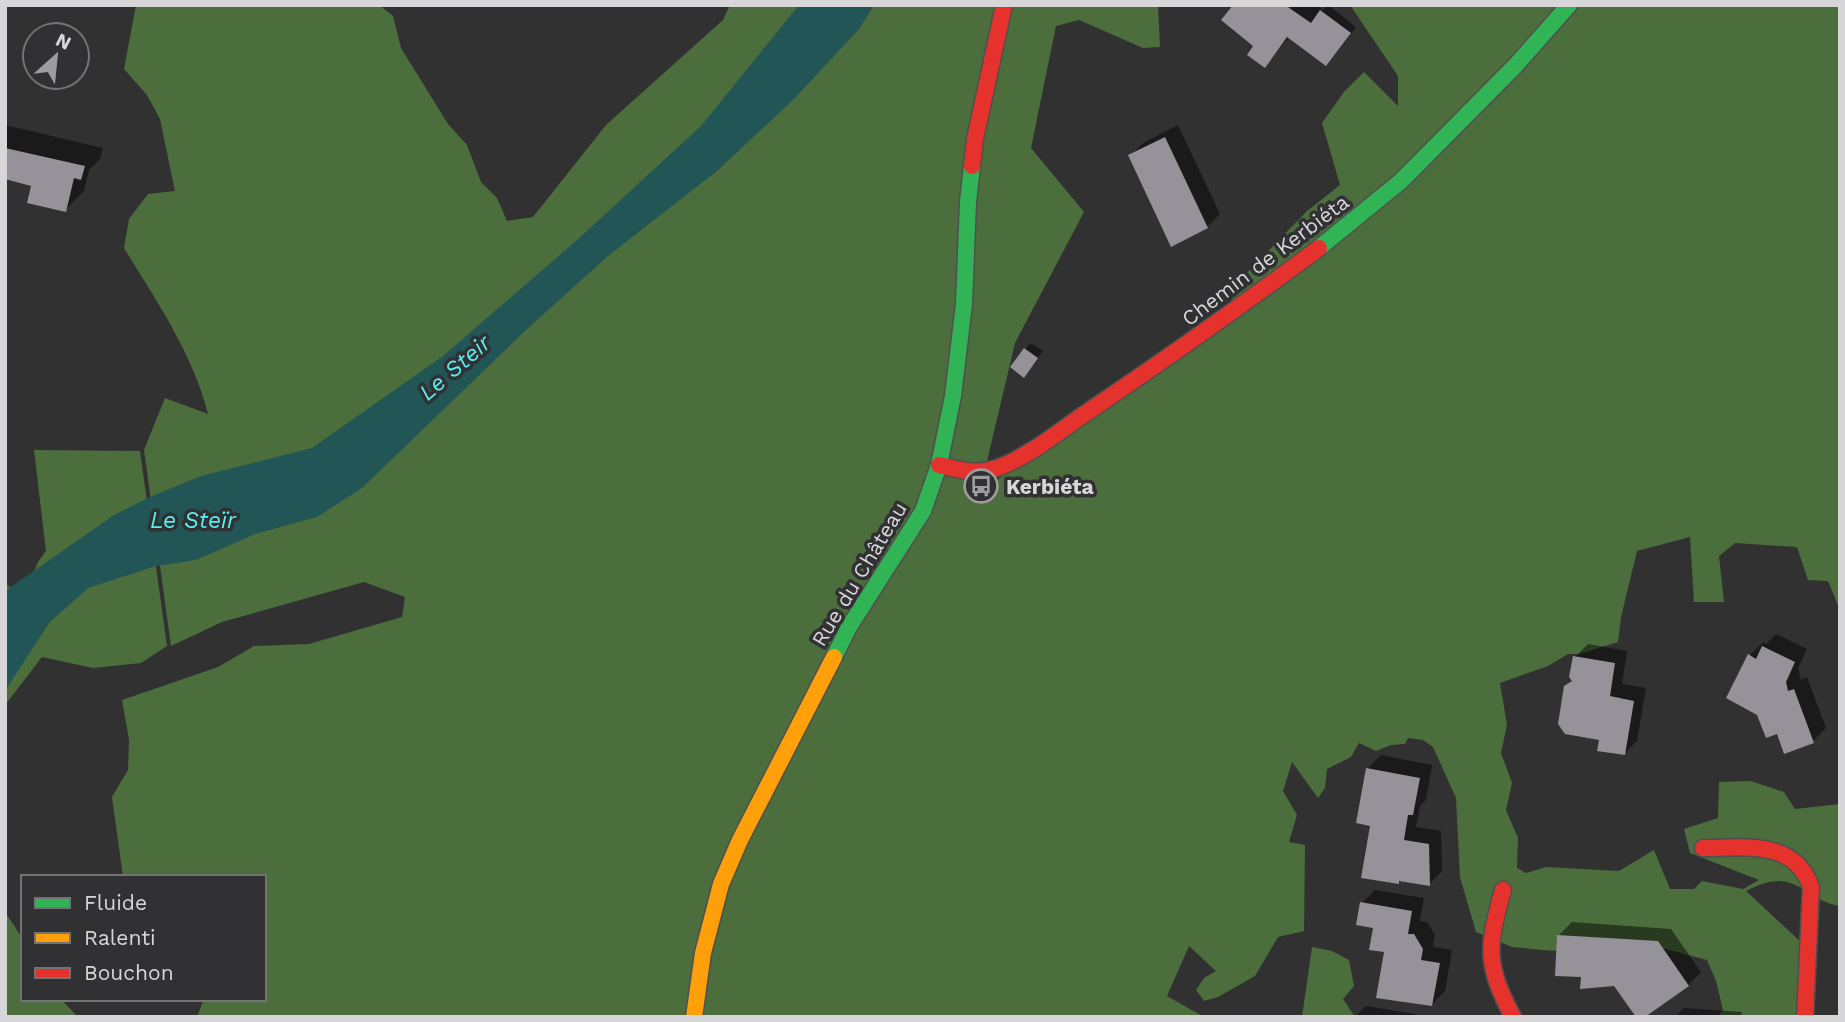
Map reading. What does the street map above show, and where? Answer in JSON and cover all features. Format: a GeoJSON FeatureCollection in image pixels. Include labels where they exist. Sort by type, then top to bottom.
{"type":"FeatureCollection","features":[{"type":"Feature","properties":{"kind":"street","name":"Rue du Château"},"geometry":{"type":"LineString","coordinates":[[694,1017],[703,953],[720,884],[849,628],[923,511],[939,465],[953,396],[962,317],[968,202],[975,139],[1004,5]]}},
{"type":"Feature","properties":{"kind":"street","name":"Chemin de Kerbiéta"},"geometry":{"type":"LineString","coordinates":[[939,465],[966,472],[998,468],[1029,451],[1205,332],[1319,248],[1401,181],[1515,66],[1569,5]]}},
{"type":"Feature","properties":{"kind":"street"},"geometry":{"type":"LineString","coordinates":[[1703,848],[1757,850],[1788,855],[1805,867],[1811,887],[1805,1017]]}},
{"type":"Feature","properties":{"kind":"street"},"geometry":{"type":"LineString","coordinates":[[1503,890],[1490,937],[1489,957],[1494,979],[1513,1017]]}},
{"type":"Feature","properties":{"kind":"green space"},"geometry":{"type":"Polygon","coordinates":[[[136,5],[379,5],[393,16],[401,48],[448,124],[467,145],[481,182],[497,198],[507,221],[533,217],[606,125],[723,20],[730,5],[1158,5],[1160,47],[1143,48],[1079,20],[1056,26],[1031,148],[1084,212],[1015,343],[979,495],[1001,477],[1213,335],[1245,275],[1307,211],[1340,185],[1322,123],[1344,92],[1364,72],[1398,106],[1398,76],[1350,5],[1840,5],[1840,610],[1828,581],[1808,580],[1797,547],[1735,543],[1719,556],[1724,602],[1694,602],[1690,537],[1637,551],[1621,617],[1618,642],[1579,654],[1568,654],[1548,666],[1500,683],[1507,725],[1501,753],[1512,783],[1506,810],[1518,838],[1517,868],[1526,873],[1546,867],[1619,871],[1654,850],[1670,889],[1694,889],[1702,881],[1743,889],[1759,880],[1690,853],[1684,829],[1718,818],[1719,782],[1751,781],[1784,792],[1795,809],[1840,804],[1840,906],[1815,897],[1788,882],[1763,884],[1746,891],[1804,945],[1804,1017],[1717,1017],[1723,1010],[1716,981],[1707,960],[1639,942],[1575,952],[1512,947],[1476,932],[1460,877],[1456,798],[1433,747],[1423,740],[1408,738],[1405,744],[1391,745],[1376,751],[1359,743],[1351,757],[1327,769],[1325,788],[1318,798],[1292,762],[1283,791],[1297,815],[1289,842],[1305,845],[1304,931],[1278,937],[1255,976],[1218,997],[1204,1001],[1196,990],[1204,978],[1216,971],[1189,946],[1167,996],[1204,1017],[197,1017],[203,1001],[266,1001],[266,875],[123,875],[112,797],[128,770],[129,740],[122,700],[218,667],[254,646],[309,644],[402,617],[405,597],[364,582],[222,622],[171,646],[144,450],[165,398],[208,414],[183,349],[124,248],[129,219],[148,194],[175,191],[160,119],[147,95],[124,69],[136,5]]]}},
{"type":"Feature","properties":{"kind":"green space"},"geometry":{"type":"Polygon","coordinates":[[[34,450],[140,451],[167,646],[141,663],[93,668],[42,657],[5,705],[5,582],[22,600],[38,562],[46,551],[34,450]]]}},
{"type":"Feature","properties":{"kind":"green space"},"geometry":{"type":"Polygon","coordinates":[[[5,912],[21,936],[21,1001],[63,1001],[78,1017],[5,1017],[5,912]]]}},
{"type":"Feature","properties":{"kind":"green space"},"geometry":{"type":"Polygon","coordinates":[[[1312,947],[1332,951],[1349,960],[1354,986],[1343,999],[1355,1017],[1302,1017],[1312,947]]]}},
{"type":"Feature","properties":{"kind":"water","name":"Le Steïr"},"geometry":{"type":"Polygon","coordinates":[[[799,5],[874,5],[860,28],[793,100],[717,171],[608,256],[526,330],[362,488],[317,517],[255,534],[196,560],[156,566],[88,588],[49,623],[5,691],[5,591],[114,515],[150,497],[201,476],[312,448],[443,356],[576,241],[701,126],[799,5]]]}},
{"type":"Feature","properties":{"kind":"building"},"geometry":{"type":"Polygon","coordinates":[[[1233,5],[1285,5],[1311,23],[1320,10],[1351,33],[1326,66],[1287,37],[1265,68],[1247,55],[1253,46],[1221,20],[1233,5]]]}},
{"type":"Feature","properties":{"kind":"building"},"geometry":{"type":"Polygon","coordinates":[[[1165,137],[1208,228],[1171,247],[1128,155],[1165,137]]]}},
{"type":"Feature","properties":{"kind":"building"},"geometry":{"type":"Polygon","coordinates":[[[5,148],[85,166],[81,180],[74,178],[66,212],[27,203],[31,186],[5,179],[5,148]]]}},
{"type":"Feature","properties":{"kind":"building"},"geometry":{"type":"Polygon","coordinates":[[[1024,348],[1038,358],[1024,378],[1010,367],[1024,348]]]}},
{"type":"Feature","properties":{"kind":"building"},"geometry":{"type":"Polygon","coordinates":[[[1762,646],[1795,662],[1786,682],[1788,691],[1794,689],[1814,743],[1784,754],[1777,734],[1766,738],[1757,715],[1726,698],[1748,654],[1756,659],[1762,646]]]}},
{"type":"Feature","properties":{"kind":"building"},"geometry":{"type":"Polygon","coordinates":[[[1573,656],[1615,663],[1610,696],[1634,701],[1625,755],[1597,751],[1599,740],[1565,734],[1558,724],[1564,686],[1572,681],[1569,677],[1573,656]]]}},
{"type":"Feature","properties":{"kind":"building"},"geometry":{"type":"Polygon","coordinates":[[[1366,768],[1420,778],[1413,815],[1408,815],[1404,840],[1429,844],[1430,886],[1361,878],[1370,826],[1356,823],[1366,768]]]}},
{"type":"Feature","properties":{"kind":"building"},"geometry":{"type":"Polygon","coordinates":[[[1360,902],[1412,911],[1408,934],[1414,934],[1423,949],[1421,960],[1440,963],[1432,1006],[1376,998],[1384,952],[1369,950],[1373,928],[1356,925],[1360,902]]]}},
{"type":"Feature","properties":{"kind":"building"},"geometry":{"type":"Polygon","coordinates":[[[1557,935],[1658,941],[1689,986],[1645,1017],[1636,1017],[1614,986],[1580,989],[1581,977],[1555,976],[1557,935]]]}},
{"type":"Feature","properties":{"kind":"traffic: fast"},"geometry":{"type":"LineString","coordinates":[[1319,248],[1401,181],[1515,66],[1569,5]]}},
{"type":"Feature","properties":{"kind":"traffic: fast"},"geometry":{"type":"LineString","coordinates":[[834,657],[849,627],[923,511],[939,465],[953,396],[964,304],[972,166]]}},
{"type":"Feature","properties":{"kind":"traffic: slow"},"geometry":{"type":"LineString","coordinates":[[694,1017],[703,953],[721,884],[740,840],[834,657]]}},
{"type":"Feature","properties":{"kind":"traffic: jam"},"geometry":{"type":"LineString","coordinates":[[972,166],[975,139],[1004,5]]}},
{"type":"Feature","properties":{"kind":"traffic: jam"},"geometry":{"type":"LineString","coordinates":[[939,465],[982,471],[997,468],[1021,457],[1178,350],[1319,248]]}},
{"type":"Feature","properties":{"kind":"traffic: jam"},"geometry":{"type":"LineString","coordinates":[[1703,848],[1766,849],[1793,861],[1803,872],[1811,887],[1805,1017]]}},
{"type":"Feature","properties":{"kind":"traffic: jam"},"geometry":{"type":"LineString","coordinates":[[1503,890],[1492,941],[1493,969],[1513,1017]]}},
{"type":"Feature","properties":{"kind":"place","name":"Kerbiéta"},"geometry":{"type":"Point","coordinates":[981,486]}},
{"type":"Feature","properties":{"kind":"water label","name":"Le Steir"},"geometry":{"type":"Point","coordinates":[455,368]}}]}
